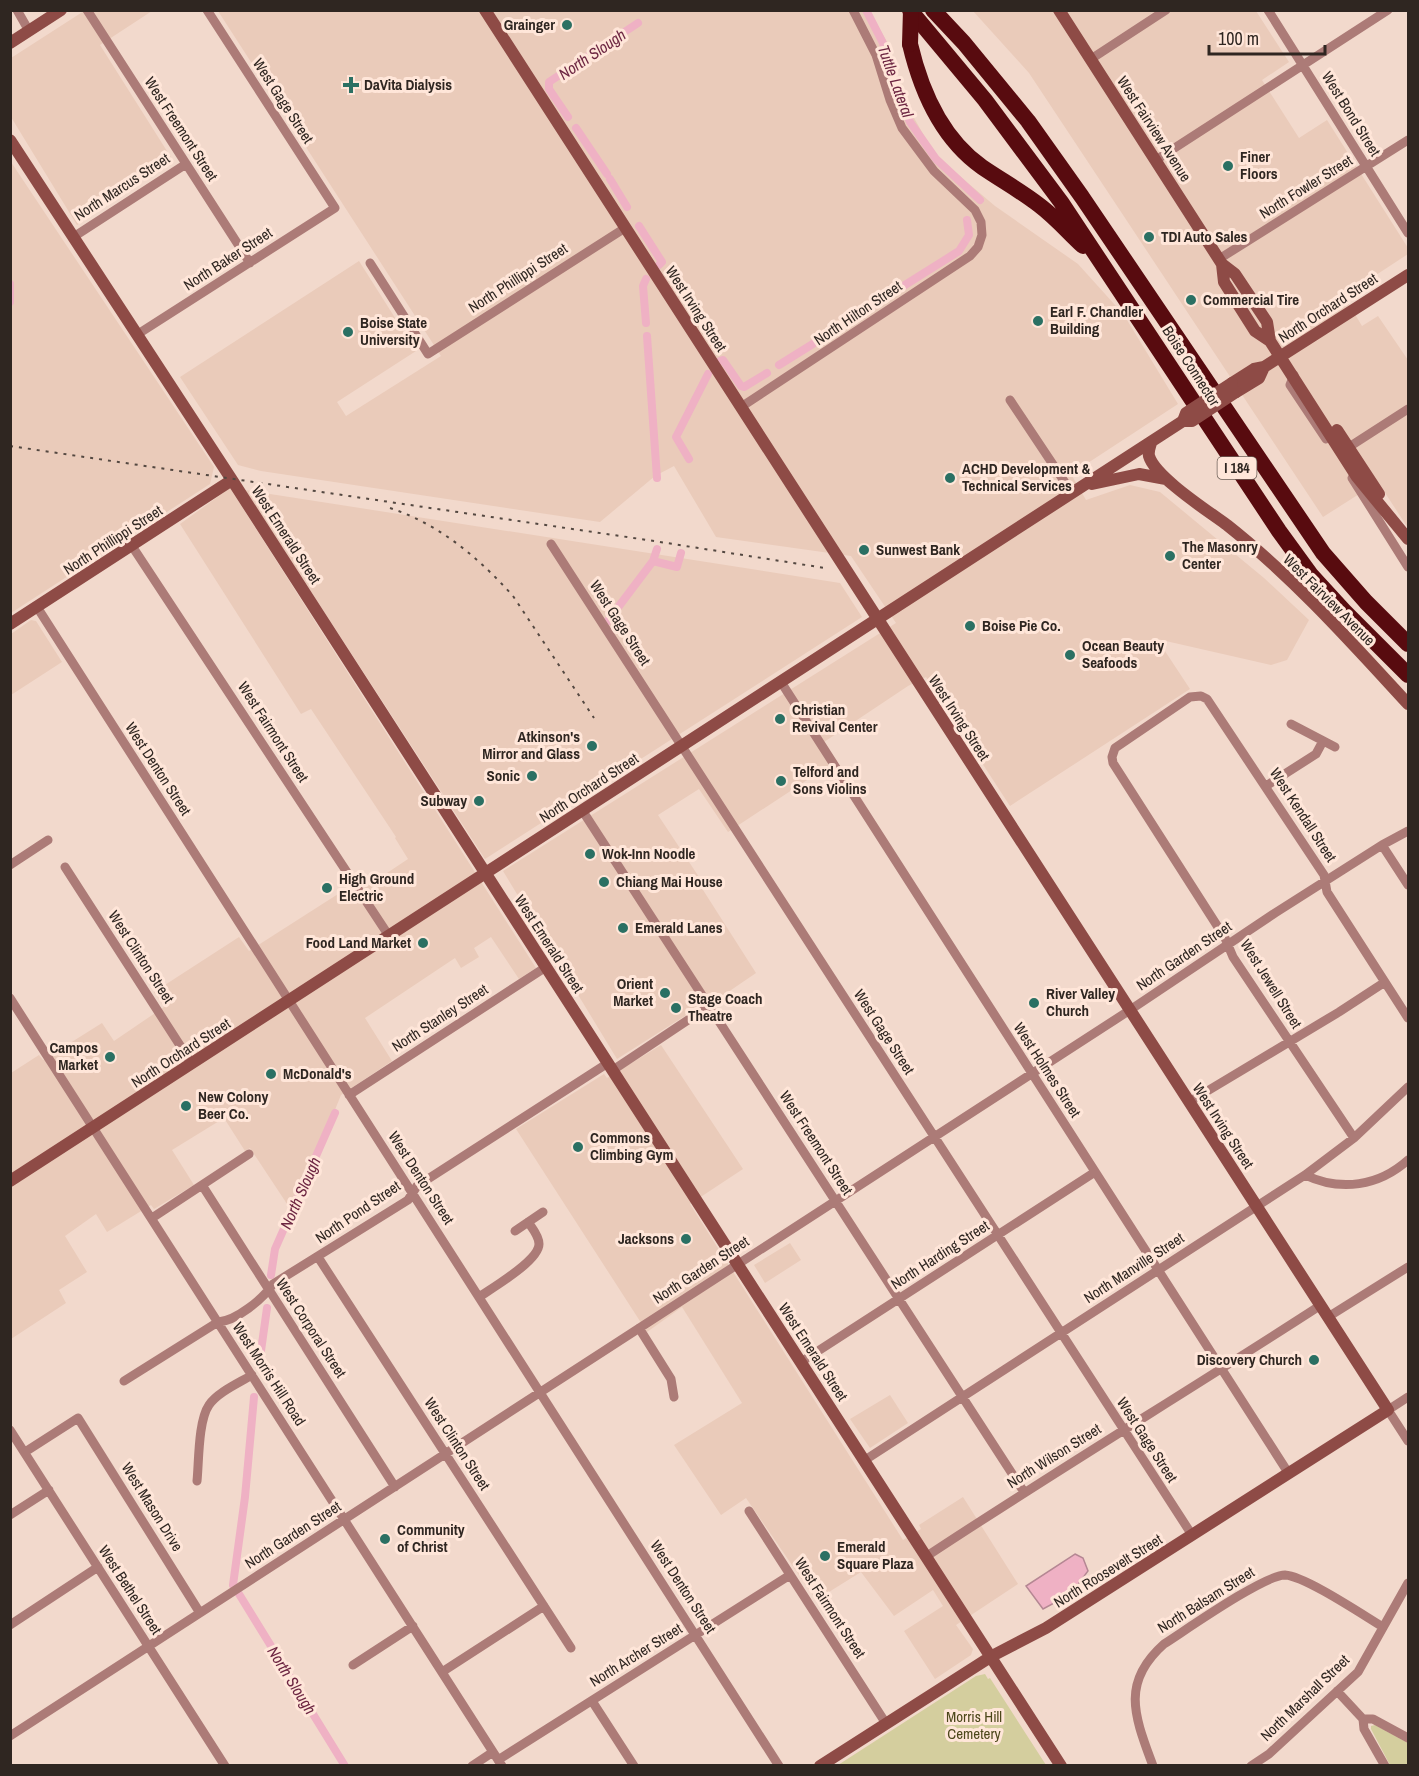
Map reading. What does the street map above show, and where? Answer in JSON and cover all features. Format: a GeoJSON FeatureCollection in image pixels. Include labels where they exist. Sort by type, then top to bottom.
{"type":"FeatureCollection","features":[{"type":"Feature","properties":{"kind":"highway"},"geometry":{"type":"LineString","coordinates":[[910,10],[910,44],[917,72],[937,118],[956,144],[980,166],[1040,206],[1104,266]]}},
{"type":"Feature","properties":{"kind":"highway","name":"Boise Connector"},"geometry":{"type":"LineString","coordinates":[[910,10],[985,100],[1061,202],[1286,540],[1317,582],[1408,675]]}},
{"type":"Feature","properties":{"kind":"highway","name":"Boise Connector"},"geometry":{"type":"LineString","coordinates":[[933,10],[964,43],[1028,121],[1323,553],[1375,612],[1408,644]]}},
{"type":"Feature","properties":{"kind":"highway"},"geometry":{"type":"LineString","coordinates":[[1375,612],[1408,638]]}},
{"type":"Feature","properties":{"kind":"highway"},"geometry":{"type":"LineString","coordinates":[[1388,655],[1408,682]]}},
{"type":"Feature","properties":{"kind":"street"},"geometry":{"type":"LineString","coordinates":[[17,10],[29,31]]}},
{"type":"Feature","properties":{"kind":"street"},"geometry":{"type":"LineString","coordinates":[[10,44],[61,10]]}},
{"type":"Feature","properties":{"kind":"street","name":"West Freemont Street"},"geometry":{"type":"LineString","coordinates":[[87,10],[250,263]]}},
{"type":"Feature","properties":{"kind":"street","name":"West Gage Street"},"geometry":{"type":"LineString","coordinates":[[207,10],[335,208]]}},
{"type":"Feature","properties":{"kind":"street","name":"West Irving Street"},"geometry":{"type":"LineString","coordinates":[[485,10],[1408,1441]]}},
{"type":"Feature","properties":{"kind":"street","name":"North Hilton Street"},"geometry":{"type":"LineString","coordinates":[[741,407],[970,256],[978,247],[982,235],[981,222],[975,210],[933,171],[902,128],[890,100],[876,55],[853,10]]}},
{"type":"Feature","properties":{"kind":"street","name":"West Fairview Avenue"},"geometry":{"type":"LineString","coordinates":[[1059,10],[1221,262],[1224,282],[1255,331],[1270,341],[1294,375],[1303,377],[1408,539]]}},
{"type":"Feature","properties":{"kind":"street"},"geometry":{"type":"LineString","coordinates":[[1090,59],[1166,10]]}},
{"type":"Feature","properties":{"kind":"street","name":"West Bond Street"},"geometry":{"type":"LineString","coordinates":[[1268,10],[1408,233]]}},
{"type":"Feature","properties":{"kind":"street"},"geometry":{"type":"LineString","coordinates":[[1156,160],[1388,10]]}},
{"type":"Feature","properties":{"kind":"street","name":"West Emerald Street"},"geometry":{"type":"LineString","coordinates":[[10,140],[75,236],[1061,1766]]}},
{"type":"Feature","properties":{"kind":"street","name":"North Fowler Street"},"geometry":{"type":"LineString","coordinates":[[1221,262],[1408,140]]}},
{"type":"Feature","properties":{"kind":"street","name":"North Marcus Street"},"geometry":{"type":"LineString","coordinates":[[75,236],[186,164]]}},
{"type":"Feature","properties":{"kind":"street","name":"North Baker Street"},"geometry":{"type":"LineString","coordinates":[[138,334],[335,208]]}},
{"type":"Feature","properties":{"kind":"street","name":"North Phillippi Street"},"geometry":{"type":"LineString","coordinates":[[370,263],[428,354],[625,228]]}},
{"type":"Feature","properties":{"kind":"street","name":"North Orchard Street"},"geometry":{"type":"LineString","coordinates":[[10,1181],[1151,443],[1182,422],[1186,413],[1234,387],[1254,369],[1264,367],[1408,275]]}},
{"type":"Feature","properties":{"kind":"street"},"geometry":{"type":"LineString","coordinates":[[1294,375],[1357,477],[1408,539]]}},
{"type":"Feature","properties":{"kind":"street","name":"West Fairview Avenue"},"geometry":{"type":"LineString","coordinates":[[1294,375],[1290,385],[1408,567]]}},
{"type":"Feature","properties":{"kind":"street"},"geometry":{"type":"LineString","coordinates":[[1010,400],[1078,490],[1139,474],[1167,480]]}},
{"type":"Feature","properties":{"kind":"street"},"geometry":{"type":"LineString","coordinates":[[1349,447],[1408,409]]}},
{"type":"Feature","properties":{"kind":"street"},"geometry":{"type":"LineString","coordinates":[[1151,443],[1150,459],[1167,480]]}},
{"type":"Feature","properties":{"kind":"street","name":"North Phillippi Street"},"geometry":{"type":"LineString","coordinates":[[10,624],[232,480]]}},
{"type":"Feature","properties":{"kind":"street","name":"West Fairview Avenue"},"geometry":{"type":"LineString","coordinates":[[1167,480],[1228,526],[1304,594],[1408,704]]}},
{"type":"Feature","properties":{"kind":"street","name":"West Gage Street"},"geometry":{"type":"LineString","coordinates":[[550,544],[1192,1535]]}},
{"type":"Feature","properties":{"kind":"street","name":"West Fairmont Street"},"geometry":{"type":"LineString","coordinates":[[132,546],[389,936]]}},
{"type":"Feature","properties":{"kind":"street","name":"West Denton Street"},"geometry":{"type":"LineString","coordinates":[[37,608],[779,1766]]}},
{"type":"Feature","properties":{"kind":"street","name":"West Holmes Street"},"geometry":{"type":"LineString","coordinates":[[781,682],[1289,1474]]}},
{"type":"Feature","properties":{"kind":"street","name":"West Jewell Street"},"geometry":{"type":"LineString","coordinates":[[1201,696],[1190,697],[1119,744],[1113,752],[1113,762],[1228,944],[1233,957],[1354,1138]]}},
{"type":"Feature","properties":{"kind":"street","name":"West Kendall Street"},"geometry":{"type":"LineString","coordinates":[[1201,696],[1212,706],[1324,875],[1327,892],[1408,1018]]}},
{"type":"Feature","properties":{"kind":"street"},"geometry":{"type":"LineString","coordinates":[[1291,724],[1335,747]]}},
{"type":"Feature","properties":{"kind":"street"},"geometry":{"type":"LineString","coordinates":[[1266,786],[1316,754],[1323,741]]}},
{"type":"Feature","properties":{"kind":"street","name":"West Freemont Street"},"geometry":{"type":"LineString","coordinates":[[582,810],[1024,1492]]}},
{"type":"Feature","properties":{"kind":"street","name":"North Garden Street"},"geometry":{"type":"LineString","coordinates":[[10,1736],[1130,1010],[1228,944],[1382,845],[1408,831]]}},
{"type":"Feature","properties":{"kind":"street"},"geometry":{"type":"LineString","coordinates":[[10,865],[48,840]]}},
{"type":"Feature","properties":{"kind":"street"},"geometry":{"type":"LineString","coordinates":[[1382,845],[1408,885]]}},
{"type":"Feature","properties":{"kind":"street","name":"West Clinton Street"},"geometry":{"type":"LineString","coordinates":[[65,867],[192,1064]]}},
{"type":"Feature","properties":{"kind":"street","name":"North Stanley Street"},"geometry":{"type":"LineString","coordinates":[[349,1095],[546,967]]}},
{"type":"Feature","properties":{"kind":"street"},"geometry":{"type":"LineString","coordinates":[[1189,1102],[1384,982]]}},
{"type":"Feature","properties":{"kind":"street","name":"West Morris Hill Road"},"geometry":{"type":"LineString","coordinates":[[10,998],[498,1759]]}},
{"type":"Feature","properties":{"kind":"street","name":"North Pond Street"},"geometry":{"type":"LineString","coordinates":[[124,1381],[218,1322],[226,1321],[264,1298],[273,1284],[408,1200],[417,1186],[709,1006]]}},
{"type":"Feature","properties":{"kind":"street","name":"North Manville Street"},"geometry":{"type":"LineString","coordinates":[[865,1460],[1305,1175],[1354,1138],[1408,1087]]}},
{"type":"Feature","properties":{"kind":"street"},"geometry":{"type":"LineString","coordinates":[[152,1218],[249,1154]]}},
{"type":"Feature","properties":{"kind":"street"},"geometry":{"type":"LineString","coordinates":[[1305,1175],[1317,1181],[1341,1185],[1359,1184],[1389,1175],[1408,1160]]}},
{"type":"Feature","properties":{"kind":"street","name":"North Harding Street"},"geometry":{"type":"LineString","coordinates":[[801,1362],[1095,1172]]}},
{"type":"Feature","properties":{"kind":"street","name":"West Corporal Street"},"geometry":{"type":"LineString","coordinates":[[202,1185],[395,1487]]}},
{"type":"Feature","properties":{"kind":"street"},"geometry":{"type":"LineString","coordinates":[[515,1231],[543,1212]]}},
{"type":"Feature","properties":{"kind":"street"},"geometry":{"type":"LineString","coordinates":[[479,1297],[513,1274],[537,1252],[539,1244],[528,1222]]}},
{"type":"Feature","properties":{"kind":"street","name":"West Clinton Street"},"geometry":{"type":"LineString","coordinates":[[318,1257],[571,1648]]}},
{"type":"Feature","properties":{"kind":"street"},"geometry":{"type":"LineString","coordinates":[[1328,1317],[1408,1267]]}},
{"type":"Feature","properties":{"kind":"street","name":"North Wilson Street"},"geometry":{"type":"LineString","coordinates":[[927,1556],[1024,1492],[1321,1305]]}},
{"type":"Feature","properties":{"kind":"street"},"geometry":{"type":"LineString","coordinates":[[639,1328],[671,1379],[674,1397]]}},
{"type":"Feature","properties":{"kind":"street"},"geometry":{"type":"LineString","coordinates":[[197,1481],[203,1422],[208,1406],[252,1375]]}},
{"type":"Feature","properties":{"kind":"street","name":"North Roosevelt Street"},"geometry":{"type":"LineString","coordinates":[[820,1766],[885,1722],[992,1656],[1046,1628],[1408,1397]]}},
{"type":"Feature","properties":{"kind":"street","name":"West Mason Drive"},"geometry":{"type":"LineString","coordinates":[[24,1452],[78,1418],[200,1613]]}},
{"type":"Feature","properties":{"kind":"street","name":"West Bethel Street"},"geometry":{"type":"LineString","coordinates":[[10,1430],[225,1766]]}},
{"type":"Feature","properties":{"kind":"street"},"geometry":{"type":"LineString","coordinates":[[10,1515],[49,1490]]}},
{"type":"Feature","properties":{"kind":"street","name":"West Fairmont Street"},"geometry":{"type":"LineString","coordinates":[[749,1511],[885,1722]]}},
{"type":"Feature","properties":{"kind":"street"},"geometry":{"type":"LineString","coordinates":[[10,1624],[99,1567]]}},
{"type":"Feature","properties":{"kind":"street","name":"North Archer Street"},"geometry":{"type":"LineString","coordinates":[[472,1766],[498,1759],[790,1575]]}},
{"type":"Feature","properties":{"kind":"street","name":"North Balsam Street"},"geometry":{"type":"LineString","coordinates":[[1153,1766],[1139,1729],[1135,1703],[1134,1691],[1142,1669],[1151,1655],[1164,1644],[1262,1582],[1284,1575],[1303,1580],[1383,1627]]}},
{"type":"Feature","properties":{"kind":"street","name":"North Marshall Street"},"geometry":{"type":"LineString","coordinates":[[1251,1766],[1269,1754],[1358,1672],[1408,1583]]}},
{"type":"Feature","properties":{"kind":"street"},"geometry":{"type":"LineString","coordinates":[[442,1672],[544,1606]]}},
{"type":"Feature","properties":{"kind":"street"},"geometry":{"type":"LineString","coordinates":[[353,1665],[413,1626]]}},
{"type":"Feature","properties":{"kind":"street"},"geometry":{"type":"LineString","coordinates":[[1337,1691],[1363,1719],[1364,1730],[1385,1766]]}},
{"type":"Feature","properties":{"kind":"street"},"geometry":{"type":"LineString","coordinates":[[592,1701],[634,1766]]}},
{"type":"Feature","properties":{"kind":"street"},"geometry":{"type":"LineString","coordinates":[[1363,1719],[1373,1719],[1408,1738]]}},
{"type":"Feature","properties":{"kind":"shaded area"},"geometry":{"type":"Polygon","coordinates":[[[84,11],[152,11],[100,45],[172,159],[77,225],[11,117],[11,58],[84,11]]]}},
{"type":"Feature","properties":{"kind":"shaded area"},"geometry":{"type":"Polygon","coordinates":[[[218,11],[869,11],[886,40],[900,93],[935,155],[995,206],[1078,264],[1124,315],[1178,404],[1071,474],[1086,500],[1130,485],[1160,492],[1264,578],[1309,620],[1287,660],[1271,665],[1157,639],[1190,689],[1010,806],[926,677],[908,686],[818,746],[830,765],[728,832],[699,789],[658,815],[699,877],[696,879],[756,973],[712,1003],[710,1000],[617,1059],[503,871],[896,623],[851,556],[716,537],[674,466],[655,476],[600,522],[261,471],[238,465],[180,377],[359,261],[416,351],[337,402],[346,416],[441,356],[218,11]]]}},
{"type":"Feature","properties":{"kind":"shaded area"},"geometry":{"type":"Polygon","coordinates":[[[973,11],[1256,11],[1289,62],[1262,80],[1299,138],[1327,120],[1408,248],[1408,254],[1344,296],[1362,326],[1378,316],[1408,360],[1408,528],[1378,482],[1323,517],[1029,73],[973,11]]]}},
{"type":"Feature","properties":{"kind":"shaded area"},"geometry":{"type":"Polygon","coordinates":[[[11,162],[214,467],[210,484],[11,613],[11,162]]]}},
{"type":"Feature","properties":{"kind":"shaded area"},"geometry":{"type":"Polygon","coordinates":[[[230,488],[536,968],[519,979],[491,937],[474,948],[479,957],[461,968],[455,958],[365,1018],[392,1061],[341,1095],[293,1213],[250,1148],[245,1151],[224,1118],[172,1150],[194,1185],[154,1209],[151,1205],[107,1232],[96,1214],[65,1236],[87,1272],[59,1290],[66,1303],[11,1339],[11,1073],[39,1055],[43,1060],[102,1023],[114,1041],[164,1007],[154,992],[239,937],[249,951],[349,887],[354,895],[408,859],[396,837],[311,709],[301,714],[180,524],[230,488]]]}},
{"type":"Feature","properties":{"kind":"shaded area"},"geometry":{"type":"Polygon","coordinates":[[[245,490],[840,583],[862,617],[485,859],[245,490]]]}},
{"type":"Feature","properties":{"kind":"shaded area"},"geometry":{"type":"Polygon","coordinates":[[[31,620],[36,621],[62,662],[11,695],[11,634],[31,620]]]}},
{"type":"Feature","properties":{"kind":"shaded area"},"geometry":{"type":"Polygon","coordinates":[[[661,1045],[743,1169],[690,1204],[903,1540],[921,1529],[919,1525],[963,1497],[1018,1584],[956,1625],[973,1649],[971,1655],[935,1679],[904,1631],[943,1606],[933,1590],[894,1616],[861,1572],[816,1600],[746,1498],[721,1515],[674,1445],[742,1403],[682,1307],[647,1332],[516,1129],[604,1074],[607,1078],[661,1045]]]}},
{"type":"Feature","properties":{"kind":"shaded area"},"geometry":{"type":"Polygon","coordinates":[[[790,1243],[801,1260],[765,1283],[754,1265],[790,1243]]]}},
{"type":"Feature","properties":{"kind":"shaded area"},"geometry":{"type":"Polygon","coordinates":[[[890,1395],[908,1423],[870,1448],[850,1419],[890,1395]]]}},
{"type":"Feature","properties":{"kind":"shaded area"},"geometry":{"type":"Polygon","coordinates":[[[1075,1554],[1083,1558],[1088,1571],[1071,1594],[1043,1609],[1026,1586],[1075,1554]]]}},
{"type":"Feature","properties":{"kind":"green space","name":"Morris Hill Cemetery"},"geometry":{"type":"Polygon","coordinates":[[[985,1674],[988,1679],[990,1678],[1046,1765],[838,1765],[976,1676],[985,1674]]]}},
{"type":"Feature","properties":{"kind":"green space"},"geometry":{"type":"Polygon","coordinates":[[[1375,1725],[1408,1743],[1408,1765],[1390,1765],[1371,1729],[1371,1726],[1375,1725]]]}},
{"type":"Feature","properties":{"kind":"waterway","name":"Tuttle Lateral"},"geometry":{"type":"LineString","coordinates":[[866,10],[883,43],[892,79],[910,122],[936,159],[980,200]]}},
{"type":"Feature","properties":{"kind":"waterway","name":"North Slough"},"geometry":{"type":"LineString","coordinates":[[568,117],[549,89],[549,82],[638,23]]}},
{"type":"Feature","properties":{"kind":"waterway","name":"North Slough"},"geometry":{"type":"LineString","coordinates":[[576,128],[607,174]]}},
{"type":"Feature","properties":{"kind":"waterway","name":"North Slough"},"geometry":{"type":"LineString","coordinates":[[610,179],[627,207]]}},
{"type":"Feature","properties":{"kind":"waterway","name":"Tuttle Lateral"},"geometry":{"type":"LineString","coordinates":[[862,312],[959,251],[969,235],[967,220]]}},
{"type":"Feature","properties":{"kind":"waterway","name":"North Slough"},"geometry":{"type":"LineString","coordinates":[[639,226],[662,262],[659,265]]}},
{"type":"Feature","properties":{"kind":"waterway","name":"North Slough"},"geometry":{"type":"LineString","coordinates":[[646,279],[643,286],[646,323]]}},
{"type":"Feature","properties":{"kind":"waterway"},"geometry":{"type":"LineString","coordinates":[[10,284],[10,302]]}},
{"type":"Feature","properties":{"kind":"waterway","name":"Tuttle Lateral"},"geometry":{"type":"LineString","coordinates":[[828,334],[832,331]]}},
{"type":"Feature","properties":{"kind":"waterway","name":"North Slough"},"geometry":{"type":"LineString","coordinates":[[647,336],[657,478]]}},
{"type":"Feature","properties":{"kind":"waterway","name":"Tuttle Lateral"},"geometry":{"type":"LineString","coordinates":[[779,365],[816,342]]}},
{"type":"Feature","properties":{"kind":"waterway","name":"Tuttle Lateral"},"geometry":{"type":"LineString","coordinates":[[720,361],[723,360],[744,387],[767,373]]}},
{"type":"Feature","properties":{"kind":"waterway","name":"Tuttle Lateral"},"geometry":{"type":"LineString","coordinates":[[689,459],[676,437],[708,374]]}},
{"type":"Feature","properties":{"kind":"waterway","name":"North Slough"},"geometry":{"type":"LineString","coordinates":[[607,622],[653,561],[657,549]]}},
{"type":"Feature","properties":{"kind":"waterway","name":"Tuttle Lateral"},"geometry":{"type":"LineString","coordinates":[[653,561],[677,567],[681,553]]}},
{"type":"Feature","properties":{"kind":"waterway","name":"North Slough"},"geometry":{"type":"LineString","coordinates":[[271,1275],[275,1249],[335,1113]]}},
{"type":"Feature","properties":{"kind":"waterway","name":"North Slough"},"geometry":{"type":"LineString","coordinates":[[259,1365],[267,1308]]}},
{"type":"Feature","properties":{"kind":"waterway","name":"North Slough"},"geometry":{"type":"LineString","coordinates":[[233,1585],[245,1497],[254,1397]]}},
{"type":"Feature","properties":{"kind":"waterway","name":"North Slough"},"geometry":{"type":"LineString","coordinates":[[239,1594],[345,1766]]}},
{"type":"Feature","properties":{"kind":"railway"},"geometry":{"type":"LineString","coordinates":[[10,446],[825,568]]}},
{"type":"Feature","properties":{"kind":"railway"},"geometry":{"type":"LineString","coordinates":[[390,508],[425,523],[441,533],[472,556],[500,582],[513,596],[594,718]]}},
{"type":"Feature","properties":{"kind":"place","name":"Grainger"},"geometry":{"type":"Point","coordinates":[567,25]}},
{"type":"Feature","properties":{"kind":"place","name":"DaVita Dialysis"},"geometry":{"type":"Point","coordinates":[351,85]}},
{"type":"Feature","properties":{"kind":"place","name":"Finer Floors"},"geometry":{"type":"Point","coordinates":[1228,166]}},
{"type":"Feature","properties":{"kind":"place","name":"TDI Auto Sales"},"geometry":{"type":"Point","coordinates":[1149,237]}},
{"type":"Feature","properties":{"kind":"place","name":"Commercial Tire"},"geometry":{"type":"Point","coordinates":[1191,300]}},
{"type":"Feature","properties":{"kind":"place","name":"Earl F. Chandler Building"},"geometry":{"type":"Point","coordinates":[1038,321]}},
{"type":"Feature","properties":{"kind":"place","name":"Boise State University"},"geometry":{"type":"Point","coordinates":[348,332]}},
{"type":"Feature","properties":{"kind":"place","name":"ACHD Development & Technical Services"},"geometry":{"type":"Point","coordinates":[950,478]}},
{"type":"Feature","properties":{"kind":"place","name":"Sunwest Bank"},"geometry":{"type":"Point","coordinates":[864,550]}},
{"type":"Feature","properties":{"kind":"place","name":"The Masonry Center"},"geometry":{"type":"Point","coordinates":[1170,556]}},
{"type":"Feature","properties":{"kind":"place","name":"Boise Pie Co."},"geometry":{"type":"Point","coordinates":[970,626]}},
{"type":"Feature","properties":{"kind":"place","name":"Ocean Beauty Seafoods"},"geometry":{"type":"Point","coordinates":[1070,655]}},
{"type":"Feature","properties":{"kind":"place","name":"Christian Revival Center"},"geometry":{"type":"Point","coordinates":[780,719]}},
{"type":"Feature","properties":{"kind":"place","name":"Atkinson's Mirror and Glass"},"geometry":{"type":"Point","coordinates":[592,746]}},
{"type":"Feature","properties":{"kind":"place","name":"Sonic"},"geometry":{"type":"Point","coordinates":[532,776]}},
{"type":"Feature","properties":{"kind":"place","name":"Telford and Sons Violins"},"geometry":{"type":"Point","coordinates":[781,781]}},
{"type":"Feature","properties":{"kind":"place","name":"Subway"},"geometry":{"type":"Point","coordinates":[479,801]}},
{"type":"Feature","properties":{"kind":"place","name":"Wok-Inn Noodle"},"geometry":{"type":"Point","coordinates":[590,854]}},
{"type":"Feature","properties":{"kind":"place","name":"Chiang Mai House"},"geometry":{"type":"Point","coordinates":[604,882]}},
{"type":"Feature","properties":{"kind":"place","name":"High Ground Electric"},"geometry":{"type":"Point","coordinates":[327,888]}},
{"type":"Feature","properties":{"kind":"place","name":"Emerald Lanes"},"geometry":{"type":"Point","coordinates":[623,928]}},
{"type":"Feature","properties":{"kind":"place","name":"Food Land Market"},"geometry":{"type":"Point","coordinates":[423,943]}},
{"type":"Feature","properties":{"kind":"place","name":"Orient Market"},"geometry":{"type":"Point","coordinates":[665,993]}},
{"type":"Feature","properties":{"kind":"place","name":"River Valley Church"},"geometry":{"type":"Point","coordinates":[1034,1003]}},
{"type":"Feature","properties":{"kind":"place","name":"Stage Coach Theatre"},"geometry":{"type":"Point","coordinates":[676,1008]}},
{"type":"Feature","properties":{"kind":"place","name":"Campos Market"},"geometry":{"type":"Point","coordinates":[110,1057]}},
{"type":"Feature","properties":{"kind":"place","name":"McDonald's"},"geometry":{"type":"Point","coordinates":[271,1074]}},
{"type":"Feature","properties":{"kind":"place","name":"New Colony Beer Co."},"geometry":{"type":"Point","coordinates":[186,1106]}},
{"type":"Feature","properties":{"kind":"place","name":"Commons Climbing Gym"},"geometry":{"type":"Point","coordinates":[578,1147]}},
{"type":"Feature","properties":{"kind":"place","name":"Jacksons"},"geometry":{"type":"Point","coordinates":[686,1239]}},
{"type":"Feature","properties":{"kind":"place","name":"Discovery Church"},"geometry":{"type":"Point","coordinates":[1314,1360]}},
{"type":"Feature","properties":{"kind":"place","name":"Community of Christ"},"geometry":{"type":"Point","coordinates":[385,1539]}},
{"type":"Feature","properties":{"kind":"place","name":"Emerald Square Plaza"},"geometry":{"type":"Point","coordinates":[825,1556]}}]}
